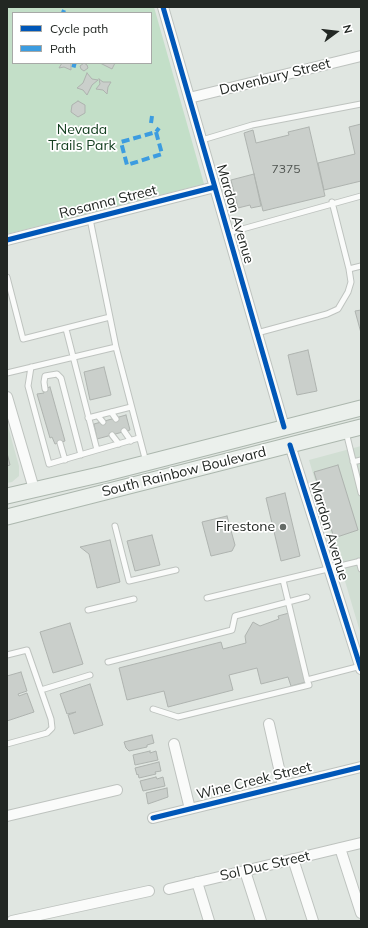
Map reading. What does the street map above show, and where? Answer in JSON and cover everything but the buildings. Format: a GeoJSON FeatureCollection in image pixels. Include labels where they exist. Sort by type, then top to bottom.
{"type":"FeatureCollection","features":[{"type":"Feature","properties":{"kind":"main road","name":"South Rainbow Boulevard"},"geometry":{"type":"LineString","coordinates":[[7,496],[104,474],[361,408]]}},
{"type":"Feature","properties":{"kind":"main road"},"geometry":{"type":"LineString","coordinates":[[290,445],[297,435],[302,432],[337,421],[361,408]]}},
{"type":"Feature","properties":{"kind":"main road"},"geometry":{"type":"LineString","coordinates":[[209,465],[245,447],[270,440],[284,427]]}},
{"type":"Feature","properties":{"kind":"main road","name":"South Rainbow Boulevard"},"geometry":{"type":"LineString","coordinates":[[7,517],[361,427]]}},
{"type":"Feature","properties":{"kind":"main road"},"geometry":{"type":"LineString","coordinates":[[57,505],[55,498],[58,494],[84,486],[104,474]]}},
{"type":"Feature","properties":{"kind":"main road"},"geometry":{"type":"LineString","coordinates":[[7,506],[26,501],[34,489]]}},
{"type":"Feature","properties":{"kind":"street","name":"Mardon Avenue"},"geometry":{"type":"LineString","coordinates":[[163,7],[284,427]]}},
{"type":"Feature","properties":{"kind":"street","name":"Davenbury Street"},"geometry":{"type":"LineString","coordinates":[[190,98],[361,56]]}},
{"type":"Feature","properties":{"kind":"street","name":"Rosanna Street"},"geometry":{"type":"LineString","coordinates":[[7,240],[215,187]]}},
{"type":"Feature","properties":{"kind":"street"},"geometry":{"type":"LineString","coordinates":[[7,397],[10,419],[34,489]]}},
{"type":"Feature","properties":{"kind":"street","name":"Mardon Avenue"},"geometry":{"type":"LineString","coordinates":[[290,445],[328,568],[361,667]]}},
{"type":"Feature","properties":{"kind":"street"},"geometry":{"type":"LineString","coordinates":[[269,724],[284,786]]}},
{"type":"Feature","properties":{"kind":"street"},"geometry":{"type":"LineString","coordinates":[[174,744],[190,809]]}},
{"type":"Feature","properties":{"kind":"street","name":"Wine Creek Street"},"geometry":{"type":"LineString","coordinates":[[153,818],[361,767]]}},
{"type":"Feature","properties":{"kind":"street"},"geometry":{"type":"LineString","coordinates":[[7,816],[117,790]]}},
{"type":"Feature","properties":{"kind":"street","name":"Sol Duc Street"},"geometry":{"type":"LineString","coordinates":[[169,889],[361,843]]}},
{"type":"Feature","properties":{"kind":"street"},"geometry":{"type":"LineString","coordinates":[[340,848],[361,913]]}},
{"type":"Feature","properties":{"kind":"street"},"geometry":{"type":"LineString","coordinates":[[293,859],[313,921]]}},
{"type":"Feature","properties":{"kind":"street"},"geometry":{"type":"LineString","coordinates":[[245,871],[261,921]]}},
{"type":"Feature","properties":{"kind":"street"},"geometry":{"type":"LineString","coordinates":[[197,882],[209,921]]}},
{"type":"Feature","properties":{"kind":"street"},"geometry":{"type":"LineString","coordinates":[[12,921],[149,891]]}},
{"type":"Feature","properties":{"kind":"lane"},"geometry":{"type":"LineString","coordinates":[[202,140],[252,124],[361,104]]}},
{"type":"Feature","properties":{"kind":"lane"},"geometry":{"type":"LineString","coordinates":[[228,233],[332,202],[361,196]]}},
{"type":"Feature","properties":{"kind":"lane"},"geometry":{"type":"LineString","coordinates":[[257,333],[327,314],[338,309],[348,292],[351,282],[349,269],[332,202]]}},
{"type":"Feature","properties":{"kind":"lane"},"geometry":{"type":"LineString","coordinates":[[90,219],[116,347],[146,462]]}},
{"type":"Feature","properties":{"kind":"lane"},"geometry":{"type":"LineString","coordinates":[[349,269],[361,266]]}},
{"type":"Feature","properties":{"kind":"lane"},"geometry":{"type":"LineString","coordinates":[[7,277],[23,339],[110,317]]}},
{"type":"Feature","properties":{"kind":"lane"},"geometry":{"type":"LineString","coordinates":[[66,329],[97,450]]}},
{"type":"Feature","properties":{"kind":"lane"},"geometry":{"type":"LineString","coordinates":[[7,373],[116,347]]}},
{"type":"Feature","properties":{"kind":"lane"},"geometry":{"type":"LineString","coordinates":[[31,367],[28,386],[49,464],[139,438]]}},
{"type":"Feature","properties":{"kind":"lane"},"geometry":{"type":"LineString","coordinates":[[45,388],[45,376],[57,374],[60,378],[81,455]]}},
{"type":"Feature","properties":{"kind":"lane"},"geometry":{"type":"LineString","coordinates":[[88,418],[131,407]]}},
{"type":"Feature","properties":{"kind":"lane"},"geometry":{"type":"LineString","coordinates":[[111,412],[116,419]]}},
{"type":"Feature","properties":{"kind":"lane"},"geometry":{"type":"LineString","coordinates":[[98,416],[103,422]]}},
{"type":"Feature","properties":{"kind":"lane"},"geometry":{"type":"LineString","coordinates":[[124,431],[131,441]]}},
{"type":"Feature","properties":{"kind":"lane"},"geometry":{"type":"LineString","coordinates":[[346,431],[361,493]]}},
{"type":"Feature","properties":{"kind":"lane"},"geometry":{"type":"LineString","coordinates":[[112,435],[119,444]]}},
{"type":"Feature","properties":{"kind":"lane"},"geometry":{"type":"LineString","coordinates":[[60,443],[65,460]]}},
{"type":"Feature","properties":{"kind":"lane"},"geometry":{"type":"LineString","coordinates":[[353,462],[361,460]]}},
{"type":"Feature","properties":{"kind":"lane"},"geometry":{"type":"LineString","coordinates":[[115,526],[129,581],[176,570]]}},
{"type":"Feature","properties":{"kind":"lane"},"geometry":{"type":"LineString","coordinates":[[207,598],[360,561],[361,569]]}},
{"type":"Feature","properties":{"kind":"lane"},"geometry":{"type":"LineString","coordinates":[[153,709],[178,717],[309,685],[283,580]]}},
{"type":"Feature","properties":{"kind":"lane"},"geometry":{"type":"LineString","coordinates":[[108,662],[232,630],[235,616],[307,597]]}},
{"type":"Feature","properties":{"kind":"lane"},"geometry":{"type":"LineString","coordinates":[[88,610],[134,598]]}},
{"type":"Feature","properties":{"kind":"lane"},"geometry":{"type":"LineString","coordinates":[[7,655],[27,650],[52,719],[52,728],[47,733],[7,744]]}},
{"type":"Feature","properties":{"kind":"lane"},"geometry":{"type":"LineString","coordinates":[[307,680],[361,667]]}},
{"type":"Feature","properties":{"kind":"lane"},"geometry":{"type":"LineString","coordinates":[[41,690],[90,675]]}},
{"type":"Feature","properties":{"kind":"shaded area"},"geometry":{"type":"Polygon","coordinates":[[[7,423],[19,466],[19,476],[12,482],[7,483],[7,423]]]}},
{"type":"Feature","properties":{"kind":"shaded area"},"geometry":{"type":"Polygon","coordinates":[[[361,446],[361,635],[309,460],[361,446]]]}},
{"type":"Feature","properties":{"kind":"green space","name":"Nevada Trails Park"},"geometry":{"type":"Polygon","coordinates":[[[7,7],[154,7],[204,184],[7,234],[7,7]]]}},
{"type":"Feature","properties":{"kind":"marked path"},"geometry":{"type":"LineString","coordinates":[[72,65],[76,66]]}},
{"type":"Feature","properties":{"kind":"marked path"},"geometry":{"type":"LineString","coordinates":[[151,123],[152,116]]}},
{"type":"Feature","properties":{"kind":"marked path"},"geometry":{"type":"LineString","coordinates":[[156,132],[162,154],[127,165],[121,142],[156,132],[159,128]]}},
{"type":"Feature","properties":{"kind":"cycle path"},"geometry":{"type":"LineString","coordinates":[[163,7],[284,427]]}},
{"type":"Feature","properties":{"kind":"cycle path"},"geometry":{"type":"LineString","coordinates":[[7,240],[215,187]]}},
{"type":"Feature","properties":{"kind":"cycle path"},"geometry":{"type":"LineString","coordinates":[[290,445],[361,669]]}},
{"type":"Feature","properties":{"kind":"cycle path"},"geometry":{"type":"LineString","coordinates":[[153,818],[361,767]]}},
{"type":"Feature","properties":{"kind":"place","name":"Firestone"},"geometry":{"type":"Point","coordinates":[283,527]}}]}
